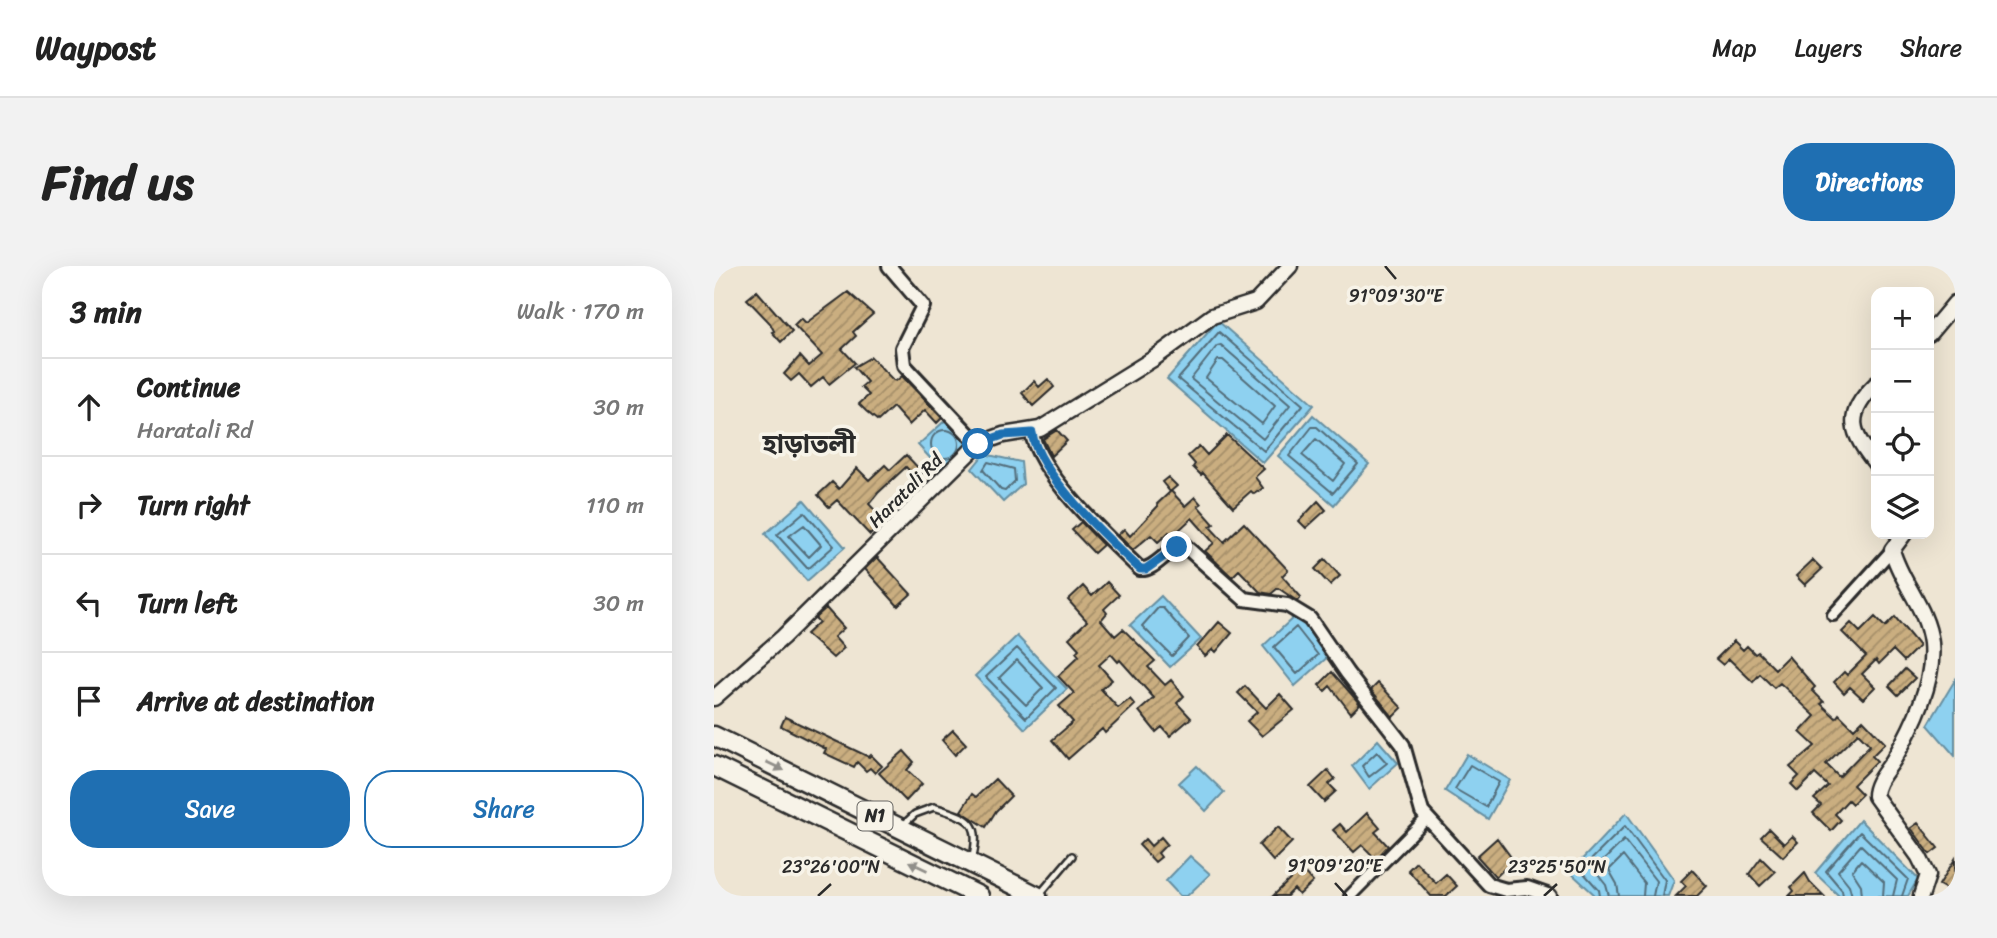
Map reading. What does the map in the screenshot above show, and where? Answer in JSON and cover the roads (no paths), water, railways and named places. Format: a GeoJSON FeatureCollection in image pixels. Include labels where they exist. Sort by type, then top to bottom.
{"type":"FeatureCollection","features":[{"type":"Feature","properties":{"kind":"highway","name":"N1"},"geometry":{"type":"LineString","coordinates":[[714,736],[1037,896]]}},
{"type":"Feature","properties":{"kind":"highway","name":"N1"},"geometry":{"type":"LineString","coordinates":[[714,766],[979,896]]}},
{"type":"Feature","properties":{"kind":"main road","name":"Haratali Rd"},"geometry":{"type":"LineString","coordinates":[[714,698],[783,637],[978,444],[1003,435],[1032,433],[1153,359],[1212,316],[1256,302],[1290,266]]}},
{"type":"Feature","properties":{"kind":"main road"},"geometry":{"type":"LineString","coordinates":[[1934,328],[1955,303]]}},
{"type":"Feature","properties":{"kind":"main road"},"geometry":{"type":"LineString","coordinates":[[1871,390],[1857,408],[1854,424],[1856,438],[1871,458]]}},
{"type":"Feature","properties":{"kind":"main road"},"geometry":{"type":"LineString","coordinates":[[1900,539],[1892,550],[1900,573],[1928,625],[1931,663],[1923,694],[1895,758],[1875,789],[1875,796],[1919,857],[1928,875],[1921,896]]}},
{"type":"Feature","properties":{"kind":"street"},"geometry":{"type":"LineString","coordinates":[[889,266],[923,306],[902,348],[904,365],[978,444]]}},
{"type":"Feature","properties":{"kind":"street"},"geometry":{"type":"LineString","coordinates":[[1032,433],[1040,459],[1110,540],[1140,569],[1146,569],[1177,547],[1185,546],[1244,599],[1287,605],[1310,619],[1403,746],[1419,806],[1427,818],[1489,885],[1506,890],[1527,888],[1550,896]]}},
{"type":"Feature","properties":{"kind":"street"},"geometry":{"type":"LineString","coordinates":[[1832,615],[1892,550]]}},
{"type":"Feature","properties":{"kind":"street"},"geometry":{"type":"LineString","coordinates":[[1350,896],[1427,818]]}},
{"type":"Feature","properties":{"kind":"lane"},"geometry":{"type":"LineString","coordinates":[[900,828],[915,814],[934,807],[961,816],[975,828],[978,837],[971,864]]}},
{"type":"Feature","properties":{"kind":"lane"},"geometry":{"type":"LineString","coordinates":[[1037,896],[1072,856]]}},
{"type":"Feature","properties":{"kind":"water"},"geometry":{"type":"Polygon","coordinates":[[[1218,321],[1314,405],[1263,463],[1167,379],[1218,321]]]}},
{"type":"Feature","properties":{"kind":"water"},"geometry":{"type":"Polygon","coordinates":[[[1313,415],[1369,464],[1334,505],[1278,456],[1313,415]]]}},
{"type":"Feature","properties":{"kind":"water"},"geometry":{"type":"Polygon","coordinates":[[[949,417],[973,444],[942,471],[918,445],[949,417]]]}},
{"type":"Feature","properties":{"kind":"water"},"geometry":{"type":"Polygon","coordinates":[[[984,454],[1021,462],[1023,484],[1003,502],[972,469],[984,454]]]}},
{"type":"Feature","properties":{"kind":"water"},"geometry":{"type":"Polygon","coordinates":[[[804,500],[845,547],[807,581],[765,534],[804,500]]]}},
{"type":"Feature","properties":{"kind":"water"},"geometry":{"type":"Polygon","coordinates":[[[1161,596],[1201,639],[1170,667],[1130,625],[1161,596]]]}},
{"type":"Feature","properties":{"kind":"water"},"geometry":{"type":"Polygon","coordinates":[[[1296,615],[1329,656],[1295,686],[1263,646],[1296,615]]]}},
{"type":"Feature","properties":{"kind":"water"},"geometry":{"type":"Polygon","coordinates":[[[1017,636],[1067,689],[1025,729],[975,676],[1017,636]]]}},
{"type":"Feature","properties":{"kind":"water"},"geometry":{"type":"Polygon","coordinates":[[[1955,680],[1955,756],[1928,725],[1955,680]]]}},
{"type":"Feature","properties":{"kind":"water"},"geometry":{"type":"Polygon","coordinates":[[[1378,740],[1398,763],[1369,789],[1352,766],[1378,740]]]}},
{"type":"Feature","properties":{"kind":"water"},"geometry":{"type":"Polygon","coordinates":[[[1467,754],[1510,780],[1488,819],[1445,791],[1467,754]]]}},
{"type":"Feature","properties":{"kind":"water"},"geometry":{"type":"Polygon","coordinates":[[[1197,766],[1224,792],[1206,811],[1179,783],[1197,766]]]}},
{"type":"Feature","properties":{"kind":"water"},"geometry":{"type":"Polygon","coordinates":[[[1626,813],[1674,880],[1668,896],[1596,896],[1570,872],[1626,813]]]}},
{"type":"Feature","properties":{"kind":"water"},"geometry":{"type":"Polygon","coordinates":[[[1860,820],[1918,879],[1908,896],[1839,896],[1815,873],[1860,820]]]}},
{"type":"Feature","properties":{"kind":"water"},"geometry":{"type":"Polygon","coordinates":[[[1190,856],[1210,874],[1187,896],[1180,896],[1166,881],[1190,856]]]}},
{"type":"Feature","properties":{"kind":"district","name":"হাড়াতলী"},"geometry":{"type":"Point","coordinates":[809,444]}}]}
